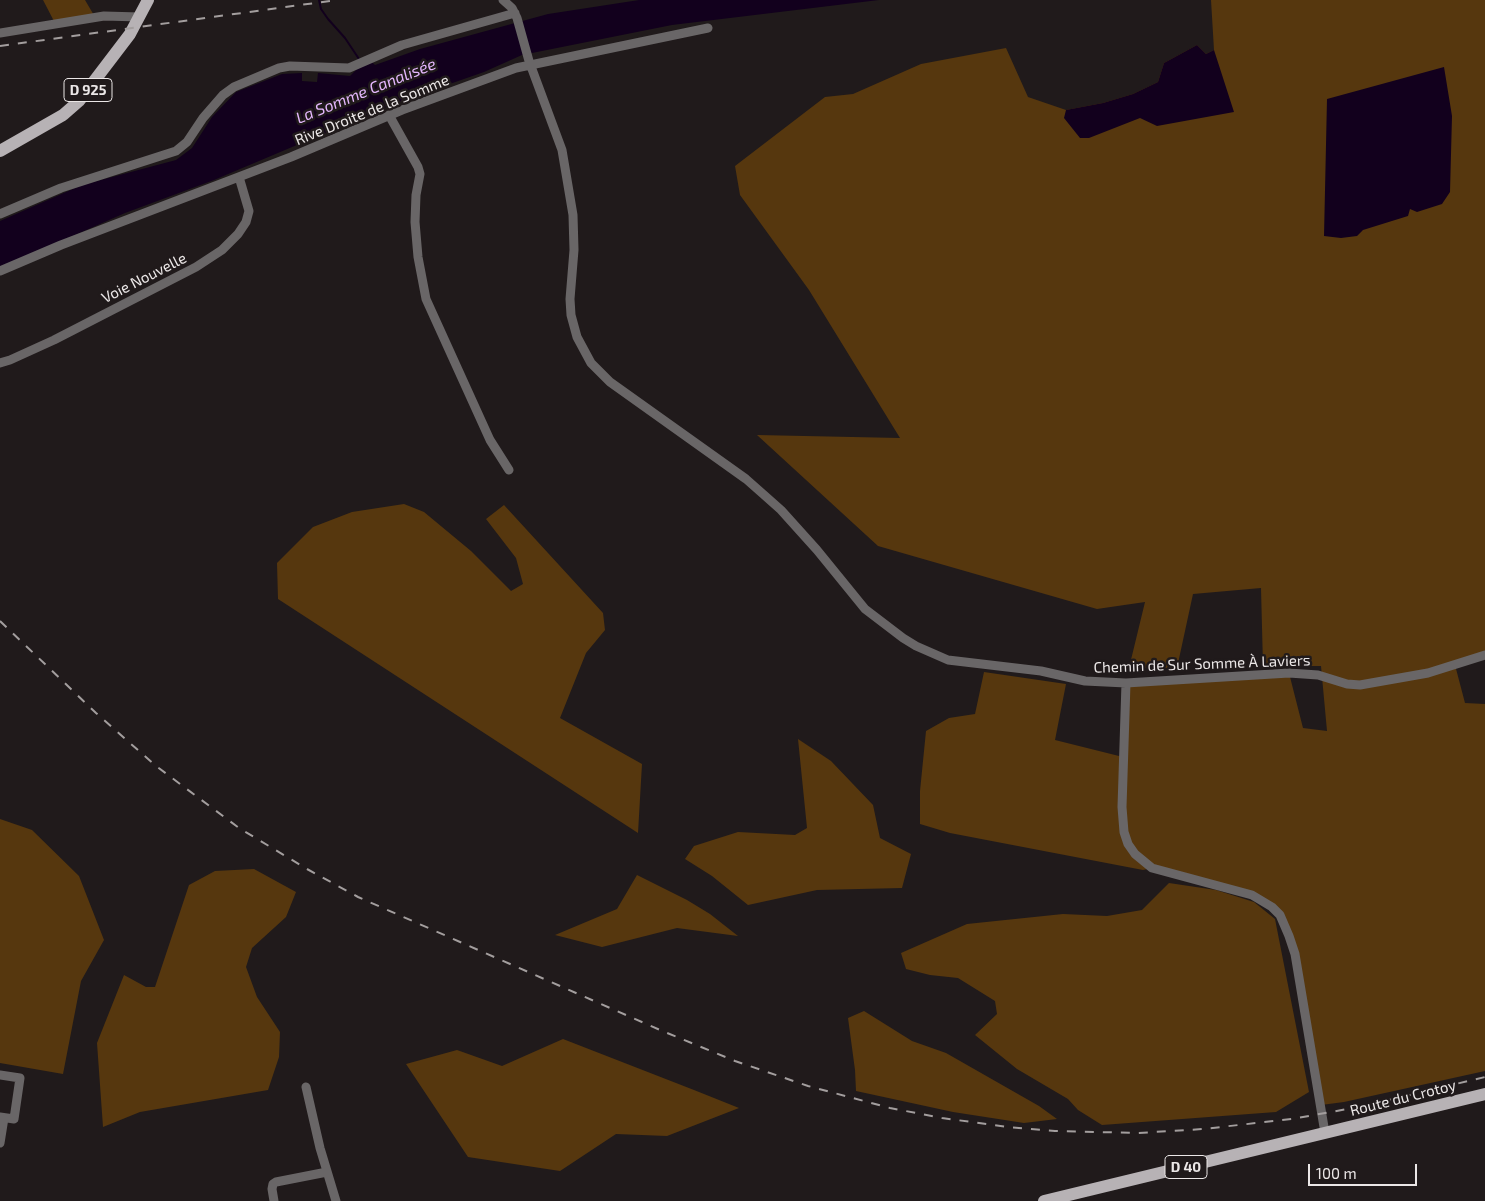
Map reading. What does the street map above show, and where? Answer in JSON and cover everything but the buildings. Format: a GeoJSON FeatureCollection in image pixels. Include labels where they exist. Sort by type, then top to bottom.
{"type":"FeatureCollection","features":[{"type":"Feature","properties":{"kind":"main road","name":"D 925"},"geometry":{"type":"LineString","coordinates":[[0,151],[58,118],[73,107],[116,53],[140,17],[148,0]]}},
{"type":"Feature","properties":{"kind":"main road","name":"Route du Crotoy"},"geometry":{"type":"LineString","coordinates":[[1326,1133],[1485,1094]]}},
{"type":"Feature","properties":{"kind":"main road","name":"D 40"},"geometry":{"type":"LineString","coordinates":[[1044,1201],[1326,1133]]}},
{"type":"Feature","properties":{"kind":"street"},"geometry":{"type":"LineString","coordinates":[[0,214],[61,188],[176,151],[187,142],[216,101],[234,87],[279,68],[290,66],[348,68],[402,45],[516,15],[503,0]]}},
{"type":"Feature","properties":{"kind":"street","name":"Chemin de Sur Somme À Laviers"},"geometry":{"type":"LineString","coordinates":[[516,15],[529,62],[558,136],[573,216],[574,250],[570,299],[572,320],[577,337],[591,364],[601,375],[746,479],[763,494],[807,538],[865,609],[890,629],[916,646],[948,660],[1041,671],[1085,681],[1126,683],[1289,673],[1318,675],[1347,684],[1360,685],[1428,673],[1485,655]]}},
{"type":"Feature","properties":{"kind":"street"},"geometry":{"type":"LineString","coordinates":[[0,33],[104,16],[140,17]]}},
{"type":"Feature","properties":{"kind":"street","name":"Rive Droite de la Somme"},"geometry":{"type":"LineString","coordinates":[[0,271],[60,245],[291,157],[389,115],[529,62],[708,28]]}},
{"type":"Feature","properties":{"kind":"street"},"geometry":{"type":"LineString","coordinates":[[389,115],[420,174],[416,195],[415,222],[418,257],[426,299],[490,440],[509,470]]}},
{"type":"Feature","properties":{"kind":"street","name":"Voie Nouvelle"},"geometry":{"type":"LineString","coordinates":[[0,363],[54,340],[196,267],[222,250],[238,234],[246,222],[249,211],[240,186],[239,177]]}},
{"type":"Feature","properties":{"kind":"street"},"geometry":{"type":"LineString","coordinates":[[1126,683],[1122,807],[1124,832],[1128,844],[1135,854],[1152,868],[1252,895],[1272,907],[1280,915],[1290,936],[1295,954],[1326,1133]]}},
{"type":"Feature","properties":{"kind":"street"},"geometry":{"type":"LineString","coordinates":[[0,1075],[20,1078],[14,1119],[2,1117],[0,1143]]}},
{"type":"Feature","properties":{"kind":"street"},"geometry":{"type":"LineString","coordinates":[[306,1087],[336,1201]]}},
{"type":"Feature","properties":{"kind":"street"},"geometry":{"type":"LineString","coordinates":[[274,1201],[272,1189],[273,1184],[276,1182],[327,1172]]}},
{"type":"Feature","properties":{"kind":"shaded area"},"geometry":{"type":"Polygon","coordinates":[[[43,0],[85,0],[95,17],[56,25],[43,0]]]}},
{"type":"Feature","properties":{"kind":"shaded area"},"geometry":{"type":"Polygon","coordinates":[[[1211,0],[1485,0],[1485,655],[1455,665],[1465,703],[1485,704],[1485,1071],[1344,1102],[1321,1105],[1298,969],[1280,915],[1252,895],[1152,868],[1143,870],[950,833],[920,824],[920,791],[926,731],[949,718],[975,714],[984,672],[1066,684],[1055,740],[1123,757],[1126,683],[1289,673],[1303,728],[1327,731],[1321,666],[1263,666],[1261,588],[1193,594],[1177,668],[1129,668],[1145,602],[1097,609],[878,546],[757,435],[900,438],[809,290],[740,195],[735,166],[825,97],[853,94],[921,64],[1006,48],[1028,97],[1066,110],[1103,103],[1133,94],[1158,82],[1164,63],[1197,45],[1206,54],[1214,50],[1211,0]]]}},
{"type":"Feature","properties":{"kind":"shaded area"},"geometry":{"type":"Polygon","coordinates":[[[404,504],[424,512],[471,551],[511,591],[523,584],[516,558],[486,519],[504,505],[603,613],[605,630],[586,653],[560,718],[642,764],[638,833],[278,599],[277,563],[313,527],[352,512],[404,504]]]}},
{"type":"Feature","properties":{"kind":"shaded area"},"geometry":{"type":"Polygon","coordinates":[[[798,739],[831,761],[873,805],[880,838],[911,854],[902,888],[817,890],[748,905],[712,876],[685,859],[694,846],[738,832],[795,835],[807,828],[798,739]]]}},
{"type":"Feature","properties":{"kind":"shaded area"},"geometry":{"type":"Polygon","coordinates":[[[0,819],[32,830],[79,876],[104,940],[81,981],[63,1074],[0,1063],[0,819]]]}},
{"type":"Feature","properties":{"kind":"shaded area"},"geometry":{"type":"Polygon","coordinates":[[[254,869],[296,892],[286,917],[252,948],[246,967],[257,997],[280,1032],[279,1057],[268,1090],[140,1112],[103,1127],[97,1043],[124,975],[146,987],[155,987],[189,885],[215,871],[254,869]]]}},
{"type":"Feature","properties":{"kind":"shaded area"},"geometry":{"type":"Polygon","coordinates":[[[637,875],[687,900],[710,914],[738,936],[677,928],[602,947],[555,935],[617,909],[637,875]]]}},
{"type":"Feature","properties":{"kind":"shaded area"},"geometry":{"type":"Polygon","coordinates":[[[1169,883],[1216,890],[1254,902],[1275,919],[1309,1092],[1276,1112],[1102,1125],[1078,1110],[1068,1099],[1017,1069],[975,1035],[997,1014],[995,1001],[958,978],[930,975],[906,969],[901,953],[967,924],[1063,914],[1107,916],[1142,910],[1169,883]]]}},
{"type":"Feature","properties":{"kind":"shaded area"},"geometry":{"type":"Polygon","coordinates":[[[864,1011],[912,1041],[946,1053],[1039,1106],[1057,1119],[1024,1123],[953,1112],[856,1091],[848,1018],[864,1011]]]}},
{"type":"Feature","properties":{"kind":"shaded area"},"geometry":{"type":"Polygon","coordinates":[[[563,1039],[739,1108],[667,1136],[616,1134],[560,1171],[468,1157],[406,1064],[457,1050],[502,1066],[563,1039]]]}},
{"type":"Feature","properties":{"kind":"water","name":"La Somme Canalisée"},"geometry":{"type":"Polygon","coordinates":[[[639,0],[879,0],[672,25],[522,55],[484,72],[401,101],[214,180],[125,213],[0,268],[0,221],[82,185],[176,160],[192,148],[212,117],[236,92],[282,74],[302,73],[302,81],[317,82],[318,73],[350,76],[358,68],[372,62],[375,65],[420,49],[548,14],[639,0]]]}},
{"type":"Feature","properties":{"kind":"water"},"geometry":{"type":"Polygon","coordinates":[[[1197,45],[1206,54],[1214,50],[1234,112],[1157,126],[1140,118],[1089,138],[1080,138],[1064,118],[1066,110],[1103,103],[1133,94],[1158,82],[1164,63],[1197,45]]]}},
{"type":"Feature","properties":{"kind":"water"},"geometry":{"type":"Polygon","coordinates":[[[1444,67],[1452,116],[1450,192],[1442,204],[1417,212],[1410,209],[1408,216],[1363,230],[1357,236],[1341,238],[1324,236],[1327,99],[1444,67]]]}},
{"type":"Feature","properties":{"kind":"waterway"},"geometry":{"type":"LineString","coordinates":[[319,0],[321,9],[345,38],[359,59]]}},
{"type":"Feature","properties":{"kind":"railway"},"geometry":{"type":"LineString","coordinates":[[0,46],[337,0]]}},
{"type":"Feature","properties":{"kind":"railway"},"geometry":{"type":"LineString","coordinates":[[0,621],[96,713],[156,766],[239,828],[307,869],[358,897],[660,1030],[735,1061],[808,1086],[890,1108],[942,1118],[1055,1131],[1138,1133],[1203,1129],[1292,1119],[1364,1106],[1485,1077]]}}]}
